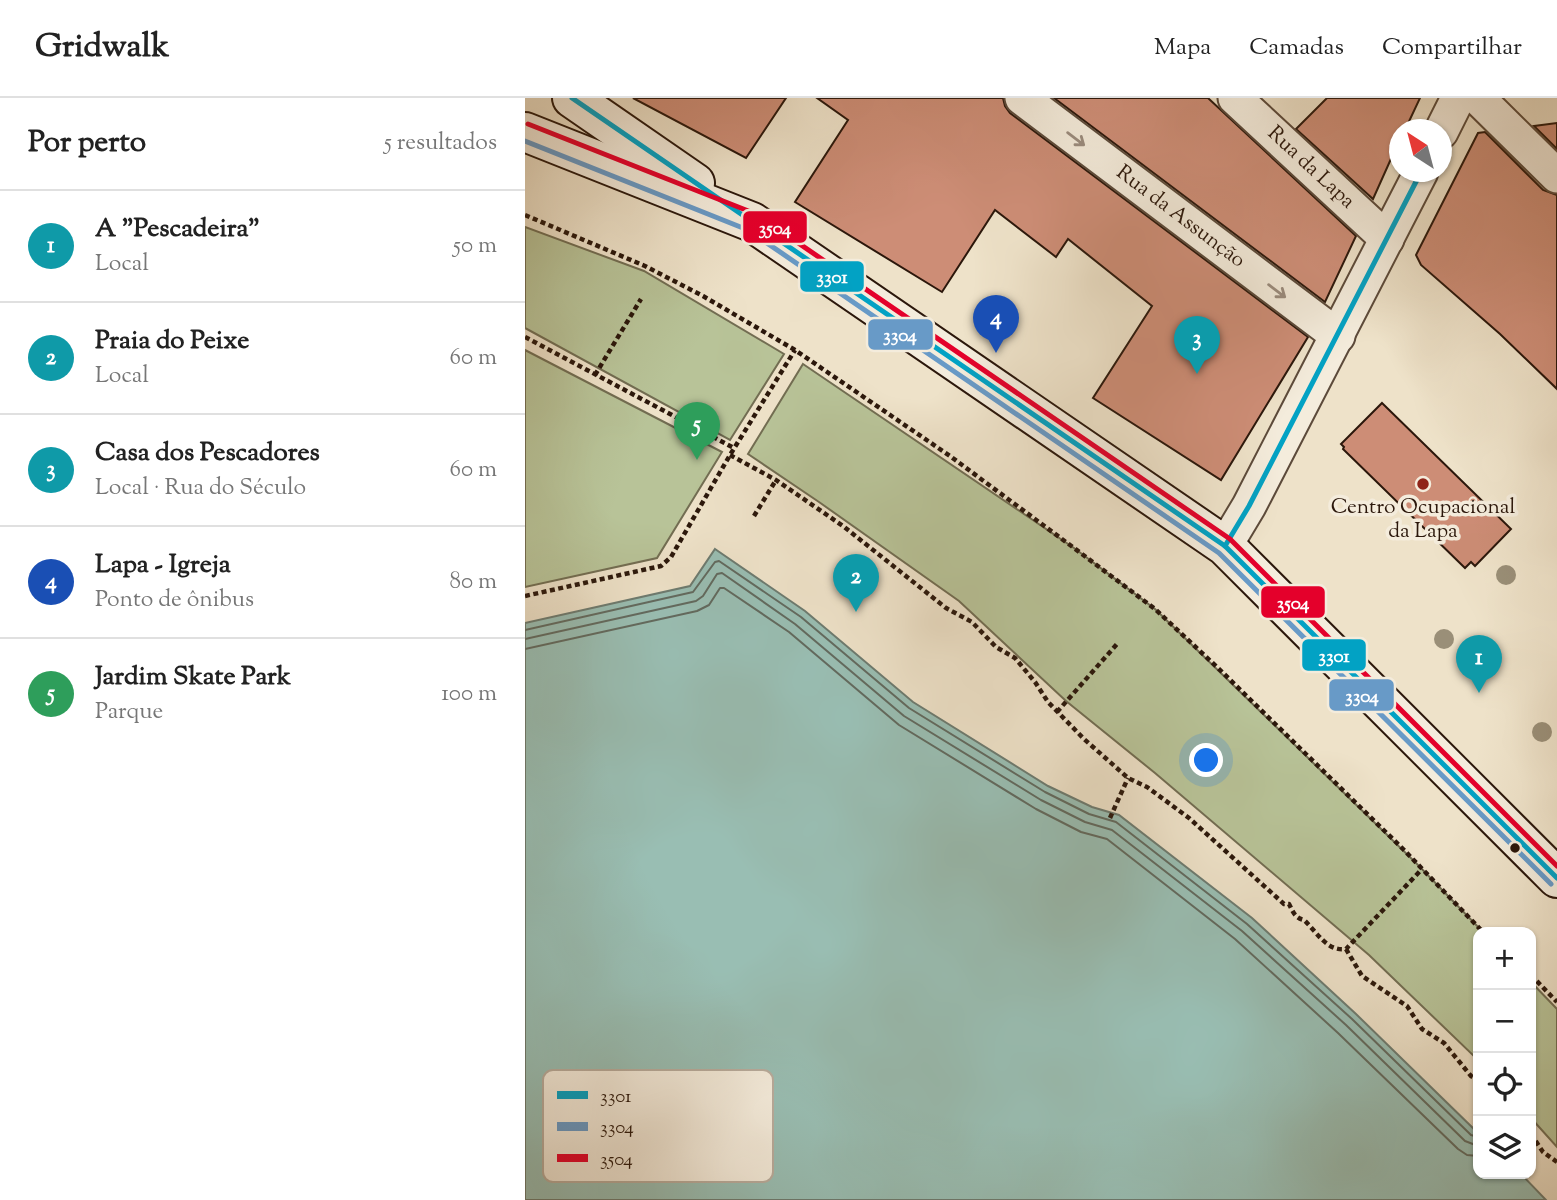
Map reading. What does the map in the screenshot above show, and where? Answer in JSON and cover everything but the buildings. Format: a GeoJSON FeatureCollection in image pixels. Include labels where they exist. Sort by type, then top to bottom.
{"type":"FeatureCollection","features":[{"type":"Feature","properties":{"kind":"main road"},"geometry":{"type":"LineString","coordinates":[[572,98],[1225,546],[1557,878]]}},
{"type":"Feature","properties":{"kind":"main road"},"geometry":{"type":"LineString","coordinates":[[525,132],[752,222]]}},
{"type":"Feature","properties":{"kind":"street","name":"Rua da Assunção"},"geometry":{"type":"LineString","coordinates":[[1022,98],[1338,336]]}},
{"type":"Feature","properties":{"kind":"street","name":"Rua da Lapa"},"geometry":{"type":"LineString","coordinates":[[1235,98],[1387,239]]}},
{"type":"Feature","properties":{"kind":"street"},"geometry":{"type":"LineString","coordinates":[[1448,119],[1458,98]]}},
{"type":"Feature","properties":{"kind":"street"},"geometry":{"type":"LineString","coordinates":[[1478,98],[1557,176]]}},
{"type":"Feature","properties":{"kind":"street"},"geometry":{"type":"LineString","coordinates":[[1225,546],[1249,506],[1416,182]]}},
{"type":"Feature","properties":{"kind":"path"},"geometry":{"type":"LineString","coordinates":[[525,215],[645,266],[703,296],[795,351],[950,456],[1154,609],[1284,732],[1478,927]]}},
{"type":"Feature","properties":{"kind":"path"},"geometry":{"type":"LineString","coordinates":[[595,374],[641,299]]}},
{"type":"Feature","properties":{"kind":"path"},"geometry":{"type":"LineString","coordinates":[[525,337],[734,448]]}},
{"type":"Feature","properties":{"kind":"path"},"geometry":{"type":"LineString","coordinates":[[525,596],[661,566],[675,551],[730,454],[795,351]]}},
{"type":"Feature","properties":{"kind":"path"},"geometry":{"type":"LineString","coordinates":[[730,454],[776,480],[843,526],[946,608],[972,622],[996,647],[1015,658],[1057,712],[1128,778],[1147,787],[1189,818],[1284,904],[1289,904],[1291,911],[1304,920],[1328,946],[1335,950],[1346,949],[1422,869]]}},
{"type":"Feature","properties":{"kind":"path"},"geometry":{"type":"LineString","coordinates":[[754,516],[776,480]]}},
{"type":"Feature","properties":{"kind":"path"},"geometry":{"type":"LineString","coordinates":[[1057,712],[1117,643]]}},
{"type":"Feature","properties":{"kind":"path"},"geometry":{"type":"LineString","coordinates":[[1110,818],[1128,778]]}},
{"type":"Feature","properties":{"kind":"path"},"geometry":{"type":"LineString","coordinates":[[1346,949],[1362,976],[1407,1006],[1422,1029],[1444,1043],[1473,1077]]}},
{"type":"Feature","properties":{"kind":"path"},"geometry":{"type":"LineString","coordinates":[[1536,980],[1557,1002]]}},
{"type":"Feature","properties":{"kind":"path"},"geometry":{"type":"LineString","coordinates":[[1536,1142],[1543,1152],[1557,1162]]}},
{"type":"Feature","properties":{"kind":"green space"},"geometry":{"type":"Polygon","coordinates":[[[525,227],[644,271],[784,354],[730,440],[525,328],[525,227]]]}},
{"type":"Feature","properties":{"kind":"green space"},"geometry":{"type":"Polygon","coordinates":[[[525,350],[722,452],[657,558],[525,587],[525,350]]]}},
{"type":"Feature","properties":{"kind":"green space"},"geometry":{"type":"Polygon","coordinates":[[[803,364],[1074,548],[1155,609],[1478,927],[1473,927],[1473,1055],[1369,955],[1066,701],[959,601],[748,454],[803,364]]]}},
{"type":"Feature","properties":{"kind":"green space"},"geometry":{"type":"Polygon","coordinates":[[[1536,987],[1557,1009],[1557,1147],[1536,1124],[1536,987]]]}},
{"type":"Feature","properties":{"kind":"water"},"geometry":{"type":"Polygon","coordinates":[[[715,549],[805,611],[913,702],[1048,786],[1092,807],[1119,815],[1252,918],[1473,1128],[1473,1179],[1526,1179],[1546,1200],[525,1200],[525,623],[690,586],[715,549]]]}},
{"type":"Feature","properties":{"kind":"transit line","name":"3301"},"geometry":{"type":"LineString","coordinates":[[572,98],[1225,546],[1557,878]]}},
{"type":"Feature","properties":{"kind":"transit line","name":"3504"},"geometry":{"type":"LineString","coordinates":[[528,124],[756,214],[1230,539],[1557,866]]}},
{"type":"Feature","properties":{"kind":"transit line","name":"3304"},"geometry":{"type":"LineString","coordinates":[[525,141],[748,230],[1219,553],[1551,884]]}},
{"type":"Feature","properties":{"kind":"transit line","name":"3301"},"geometry":{"type":"LineString","coordinates":[[1225,546],[1249,506],[1416,182]]}},
{"type":"Feature","properties":{"kind":"place","name":"Lapa - Igreja"},"geometry":{"type":"Point","coordinates":[996,353]}},
{"type":"Feature","properties":{"kind":"place","name":"Casa dos Pescadores"},"geometry":{"type":"Point","coordinates":[1197,374]}},
{"type":"Feature","properties":{"kind":"place","name":"Jardim Skate Park"},"geometry":{"type":"Point","coordinates":[697,460]}},
{"type":"Feature","properties":{"kind":"place","name":"Centro Ocupacional da Lapa"},"geometry":{"type":"Point","coordinates":[1423,484]}},
{"type":"Feature","properties":{"kind":"place","name":"Praia do Peixe"},"geometry":{"type":"Point","coordinates":[856,612]}},
{"type":"Feature","properties":{"kind":"place","name":"A \"Pescadeira\""},"geometry":{"type":"Point","coordinates":[1479,693]}}]}
